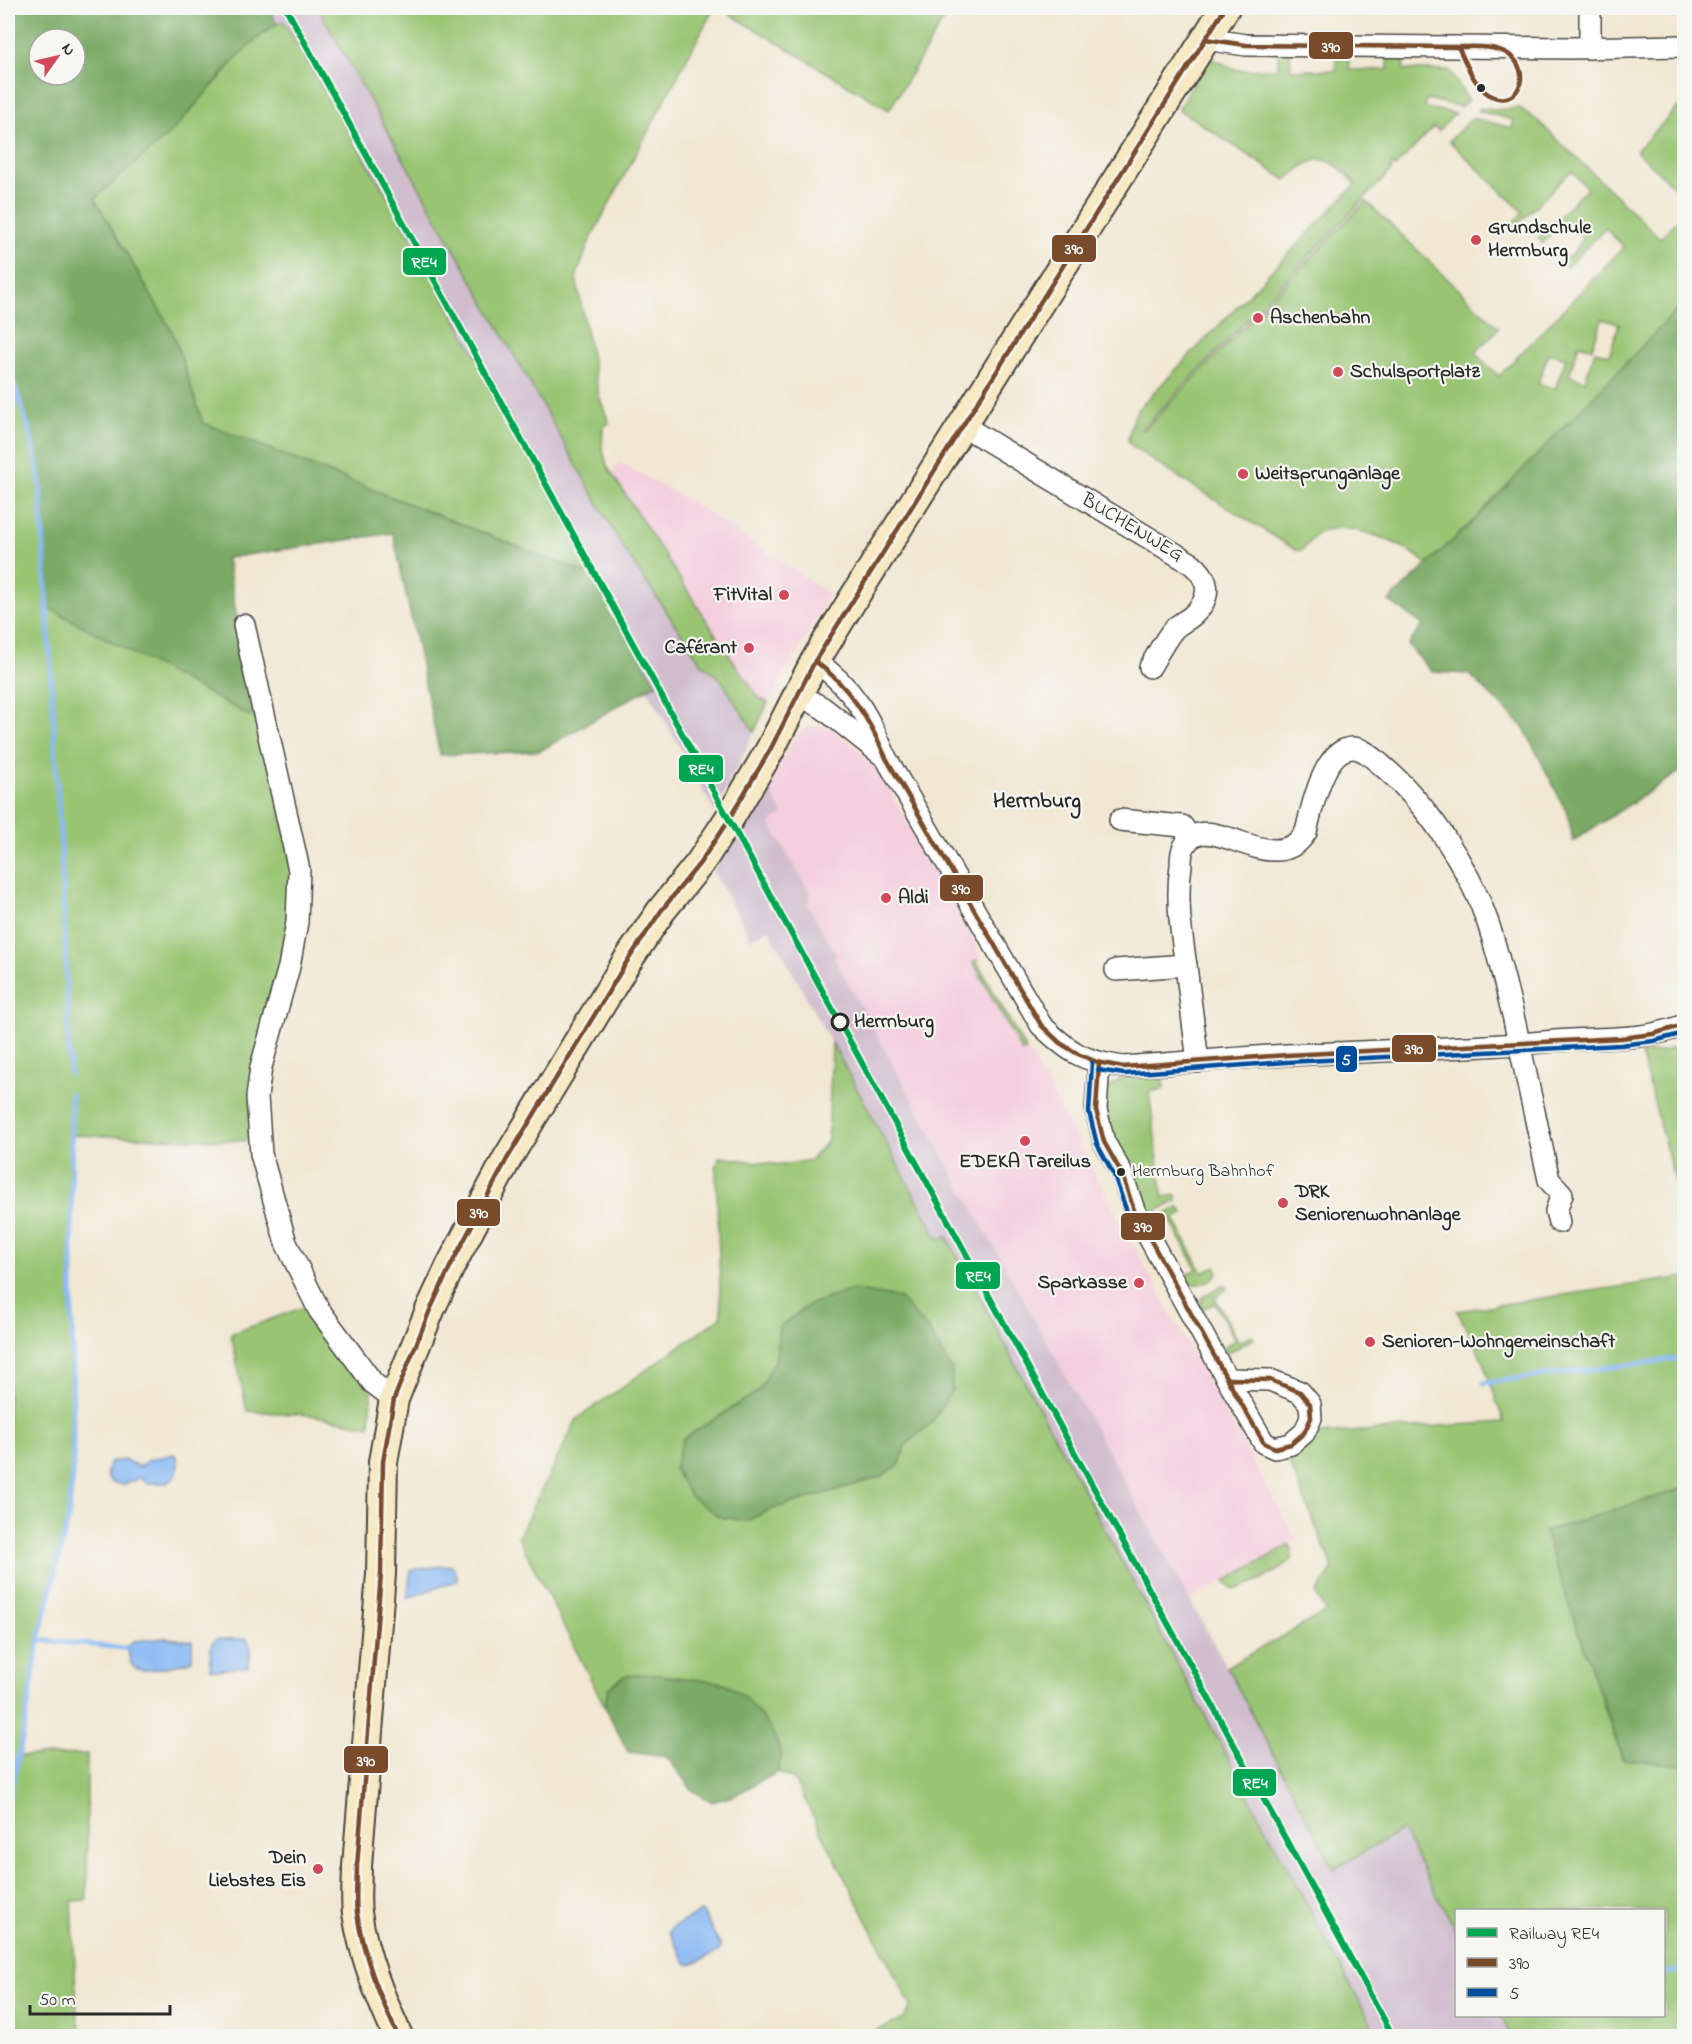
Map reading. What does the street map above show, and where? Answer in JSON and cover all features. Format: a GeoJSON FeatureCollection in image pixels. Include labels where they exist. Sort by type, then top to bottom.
{"type":"FeatureCollection","features":[{"type":"Feature","properties":{"kind":"main road"},"geometry":{"type":"LineString","coordinates":[[398,2037],[378,1991],[363,1942],[357,1910],[357,1866],[381,1574],[383,1462],[394,1399],[429,1310],[507,1159],[626,963],[661,911],[700,863],[729,819],[770,750],[815,661],[1224,8]]}},
{"type":"Feature","properties":{"kind":"street"},"geometry":{"type":"LineString","coordinates":[[1590,8],[1590,48]]}},
{"type":"Feature","properties":{"kind":"street"},"geometry":{"type":"LineString","coordinates":[[1205,39],[1246,45],[1590,48],[1684,46]]}},
{"type":"Feature","properties":{"kind":"street","name":"BUCHENWEG"},"geometry":{"type":"LineString","coordinates":[[962,425],[1200,571],[1208,588],[1204,599],[1196,612],[1175,628],[1150,667]]}},
{"type":"Feature","properties":{"kind":"street"},"geometry":{"type":"LineString","coordinates":[[244,625],[299,870],[297,922],[289,967],[259,1077],[257,1097],[261,1154],[286,1243],[319,1310],[373,1383],[394,1399]]}},
{"type":"Feature","properties":{"kind":"street"},"geometry":{"type":"LineString","coordinates":[[815,661],[833,674],[851,692],[872,724],[886,758],[1041,1025],[1075,1054],[1099,1063],[1123,1067],[1520,1044],[1583,1038],[1638,1038],[1653,1036],[1684,1025]]}},
{"type":"Feature","properties":{"kind":"street"},"geometry":{"type":"LineString","coordinates":[[798,694],[824,708],[886,758]]}},
{"type":"Feature","properties":{"kind":"street"},"geometry":{"type":"LineString","coordinates":[[1198,1062],[1179,922],[1179,881],[1183,848],[1191,838],[1201,833],[1276,851],[1291,847],[1300,841],[1306,832],[1327,767],[1338,753],[1347,748],[1362,751],[1394,776],[1419,804],[1445,839],[1474,889],[1498,952],[1549,1180],[1562,1194],[1556,1211],[1558,1222]]}},
{"type":"Feature","properties":{"kind":"street"},"geometry":{"type":"LineString","coordinates":[[1120,820],[1182,826],[1191,838]]}},
{"type":"Feature","properties":{"kind":"street"},"geometry":{"type":"LineString","coordinates":[[1116,970],[1186,965]]}},
{"type":"Feature","properties":{"kind":"street"},"geometry":{"type":"LineString","coordinates":[[1099,1063],[1096,1110],[1104,1142],[1120,1172],[1137,1216],[1227,1379],[1264,1443],[1275,1448],[1291,1443],[1304,1433],[1311,1418],[1310,1404],[1300,1392],[1270,1380],[1227,1379]]}},
{"type":"Feature","properties":{"kind":"shaded area"},"geometry":{"type":"Polygon","coordinates":[[[268,8],[318,8],[625,551],[702,664],[720,678],[754,732],[715,812],[647,688],[600,614],[403,248],[268,8]]]}},
{"type":"Feature","properties":{"kind":"shaded area"},"geometry":{"type":"Polygon","coordinates":[[[619,462],[691,502],[830,594],[768,703],[759,698],[727,652],[612,474],[619,462]]]}},
{"type":"Feature","properties":{"kind":"shaded area"},"geometry":{"type":"Polygon","coordinates":[[[812,726],[834,731],[855,746],[877,770],[889,790],[982,957],[973,963],[1022,1051],[1026,1050],[1031,1055],[1198,1364],[1297,1540],[1190,1600],[834,958],[837,956],[808,904],[811,895],[770,822],[767,785],[796,736],[812,726]]]}},
{"type":"Feature","properties":{"kind":"shaded area"},"geometry":{"type":"Polygon","coordinates":[[[767,785],[783,814],[770,823],[811,895],[808,905],[837,956],[834,958],[1227,1667],[1334,1868],[1402,1830],[1455,1929],[1455,2017],[1502,2017],[1511,2036],[1378,2036],[947,1237],[939,1241],[769,929],[751,939],[712,870],[767,785]]]}},
{"type":"Feature","properties":{"kind":"green space"},"geometry":{"type":"Polygon","coordinates":[[[8,8],[268,8],[277,24],[261,35],[233,62],[168,135],[95,199],[173,333],[203,423],[598,578],[656,684],[540,751],[440,755],[393,533],[227,558],[238,625],[261,722],[47,607],[38,469],[30,429],[8,370],[8,8]]]}},
{"type":"Feature","properties":{"kind":"green space"},"geometry":{"type":"Polygon","coordinates":[[[318,8],[714,8],[590,240],[576,278],[599,396],[609,423],[603,427],[602,446],[607,466],[727,652],[759,698],[768,703],[754,732],[720,678],[702,664],[625,551],[318,8]]]}},
{"type":"Feature","properties":{"kind":"green space"},"geometry":{"type":"Polygon","coordinates":[[[720,8],[951,8],[889,110],[720,8]]]}},
{"type":"Feature","properties":{"kind":"green space"},"geometry":{"type":"Polygon","coordinates":[[[283,21],[401,219],[598,578],[203,423],[173,333],[95,199],[219,80],[240,53],[266,30],[283,21]]]}},
{"type":"Feature","properties":{"kind":"green space"},"geometry":{"type":"Polygon","coordinates":[[[1278,50],[1290,50],[1291,70],[1336,70],[1336,58],[1349,58],[1349,70],[1388,70],[1388,56],[1403,57],[1404,70],[1449,70],[1468,100],[1461,107],[1426,99],[1424,107],[1455,114],[1438,131],[1434,127],[1395,167],[1392,164],[1391,171],[1142,429],[1145,429],[1366,201],[1499,328],[1475,353],[1499,376],[1624,247],[1605,228],[1567,267],[1560,260],[1571,255],[1579,245],[1582,237],[1576,226],[1565,225],[1556,228],[1543,244],[1538,238],[1587,188],[1571,171],[1514,228],[1511,225],[1523,212],[1449,141],[1472,118],[1512,128],[1514,120],[1478,111],[1481,108],[1494,110],[1520,108],[1538,121],[1660,238],[1684,214],[1684,303],[1472,522],[1427,564],[1392,542],[1348,529],[1334,528],[1322,531],[1302,550],[1296,550],[1159,465],[1128,441],[1137,410],[1356,184],[1337,166],[1322,160],[1306,164],[1286,180],[1178,109],[1209,57],[1237,70],[1278,69],[1278,50]],[[1602,319],[1592,348],[1579,344],[1569,375],[1585,381],[1595,351],[1609,355],[1619,324],[1602,319]],[[1549,353],[1538,383],[1555,389],[1566,358],[1549,353]]]}},
{"type":"Feature","properties":{"kind":"green space"},"geometry":{"type":"Polygon","coordinates":[[[1684,101],[1684,196],[1636,151],[1684,101]]]}},
{"type":"Feature","properties":{"kind":"green space"},"geometry":{"type":"Polygon","coordinates":[[[1684,303],[1684,769],[1573,841],[1568,815],[1524,728],[1469,674],[1432,672],[1408,645],[1423,625],[1389,601],[1472,522],[1684,303]]]}},
{"type":"Feature","properties":{"kind":"green space"},"geometry":{"type":"Polygon","coordinates":[[[8,370],[28,425],[40,483],[261,722],[294,871],[289,924],[252,1141],[72,1135],[73,1469],[68,1519],[39,1640],[18,1756],[87,1754],[87,1900],[72,1901],[77,2014],[82,2036],[8,2036],[8,370]]]}},
{"type":"Feature","properties":{"kind":"green space"},"geometry":{"type":"Polygon","coordinates":[[[976,960],[1026,1050],[1022,1052],[973,962],[976,960]]]}},
{"type":"Feature","properties":{"kind":"green space"},"geometry":{"type":"Polygon","coordinates":[[[832,1043],[939,1240],[947,1237],[1378,2036],[863,2036],[904,2019],[911,2006],[794,1779],[778,1772],[782,1754],[744,1696],[724,1683],[649,1674],[624,1676],[608,1689],[605,1707],[518,1537],[577,1419],[721,1317],[716,1169],[719,1157],[782,1165],[811,1160],[828,1140],[832,1043]],[[779,1327],[776,1359],[759,1391],[683,1439],[746,1521],[772,1509],[880,1477],[900,1464],[905,1446],[933,1421],[952,1390],[779,1327]]]}},
{"type":"Feature","properties":{"kind":"green space"},"geometry":{"type":"Polygon","coordinates":[[[1684,1043],[1684,1216],[1641,1054],[1663,1051],[1684,1043]]]}},
{"type":"Feature","properties":{"kind":"green space"},"geometry":{"type":"Polygon","coordinates":[[[1157,1073],[1163,1080],[1164,1089],[1149,1092],[1163,1197],[1176,1195],[1177,1201],[1150,1214],[1115,1147],[1108,1127],[1105,1108],[1107,1093],[1116,1082],[1130,1077],[1157,1073]]]}},
{"type":"Feature","properties":{"kind":"green space"},"geometry":{"type":"Polygon","coordinates":[[[1180,1207],[1183,1213],[1174,1219],[1203,1273],[1215,1266],[1218,1272],[1213,1278],[1201,1284],[1189,1283],[1184,1276],[1197,1269],[1170,1220],[1157,1227],[1153,1220],[1180,1207]]]}},
{"type":"Feature","properties":{"kind":"green space"},"geometry":{"type":"Polygon","coordinates":[[[1684,1277],[1684,1488],[1545,1532],[1622,1759],[1684,1765],[1684,2036],[1511,2036],[1502,2017],[1665,2017],[1665,1909],[1455,1909],[1455,1929],[1402,1830],[1334,1869],[1227,1667],[1326,1612],[1316,1594],[1333,1568],[1286,1455],[1317,1434],[1504,1422],[1481,1357],[1457,1311],[1684,1277]]]}},
{"type":"Feature","properties":{"kind":"green space"},"geometry":{"type":"Polygon","coordinates":[[[1221,1286],[1226,1286],[1227,1289],[1215,1297],[1239,1342],[1252,1335],[1254,1339],[1229,1352],[1223,1347],[1235,1340],[1215,1303],[1203,1309],[1200,1304],[1205,1296],[1221,1286]]]}},
{"type":"Feature","properties":{"kind":"green space"},"geometry":{"type":"Polygon","coordinates":[[[853,1290],[899,1298],[928,1329],[952,1370],[952,1390],[933,1421],[905,1446],[900,1464],[880,1477],[772,1509],[746,1521],[720,1517],[690,1496],[674,1469],[683,1439],[759,1391],[776,1359],[779,1327],[810,1304],[853,1290]]]}},
{"type":"Feature","properties":{"kind":"green space"},"geometry":{"type":"Polygon","coordinates":[[[307,1306],[372,1392],[370,1426],[310,1415],[247,1411],[231,1334],[307,1306]]]}},
{"type":"Feature","properties":{"kind":"green space"},"geometry":{"type":"Polygon","coordinates":[[[1684,1488],[1684,1765],[1623,1759],[1544,1532],[1684,1488]]]}},
{"type":"Feature","properties":{"kind":"green space"},"geometry":{"type":"Polygon","coordinates":[[[1289,1545],[1292,1558],[1275,1572],[1234,1590],[1225,1581],[1289,1545]]]}},
{"type":"Feature","properties":{"kind":"green space"},"geometry":{"type":"Polygon","coordinates":[[[649,1674],[724,1683],[744,1696],[770,1727],[782,1754],[778,1772],[733,1796],[712,1802],[692,1790],[667,1757],[628,1752],[605,1707],[608,1689],[624,1676],[649,1674]]]}},
{"type":"Feature","properties":{"kind":"water"},"geometry":{"type":"Polygon","coordinates":[[[174,1454],[177,1457],[177,1472],[172,1480],[167,1482],[147,1483],[140,1477],[121,1484],[110,1481],[108,1477],[107,1470],[110,1462],[125,1460],[140,1467],[148,1460],[174,1454]]]}},
{"type":"Feature","properties":{"kind":"water"},"geometry":{"type":"Polygon","coordinates":[[[452,1565],[458,1578],[456,1581],[407,1598],[411,1570],[452,1565]]]}},
{"type":"Feature","properties":{"kind":"water"},"geometry":{"type":"Polygon","coordinates":[[[166,1638],[192,1641],[192,1660],[146,1670],[133,1666],[124,1648],[134,1641],[166,1638]]]}},
{"type":"Feature","properties":{"kind":"water"},"geometry":{"type":"Polygon","coordinates":[[[247,1639],[251,1648],[249,1666],[211,1669],[211,1647],[213,1641],[247,1639]]]}},
{"type":"Feature","properties":{"kind":"water"},"geometry":{"type":"Polygon","coordinates":[[[700,1912],[703,1913],[721,1947],[719,1951],[691,1965],[686,1963],[669,1932],[670,1929],[700,1912]]]}},
{"type":"Feature","properties":{"kind":"waterway"},"geometry":{"type":"LineString","coordinates":[[8,370],[28,425],[40,483],[61,849],[70,1074]]}},
{"type":"Feature","properties":{"kind":"waterway"},"geometry":{"type":"LineString","coordinates":[[8,1803],[22,1740],[39,1640],[68,1519],[73,1469],[71,1094]]}},
{"type":"Feature","properties":{"kind":"waterway"},"geometry":{"type":"LineString","coordinates":[[1484,1383],[1684,1358]]}},
{"type":"Feature","properties":{"kind":"waterway"},"geometry":{"type":"LineString","coordinates":[[39,1640],[124,1648]]}},
{"type":"Feature","properties":{"kind":"waterway"},"geometry":{"type":"LineString","coordinates":[[1665,1973],[1684,1970]]}},
{"type":"Feature","properties":{"kind":"rail line","name":"RE4"},"geometry":{"type":"LineString","coordinates":[[286,8],[1393,2036]]}},
{"type":"Feature","properties":{"kind":"transit line","name":"390"},"geometry":{"type":"LineString","coordinates":[[398,2036],[363,1945],[356,1907],[357,1866],[381,1574],[383,1462],[394,1399],[430,1310],[507,1159],[626,963],[661,911],[700,863],[729,819],[770,750],[815,661],[1225,8]]}},
{"type":"Feature","properties":{"kind":"transit line","name":"390"},"geometry":{"type":"LineString","coordinates":[[1205,39],[1246,45],[1458,47]]}},
{"type":"Feature","properties":{"kind":"transit line","name":"390"},"geometry":{"type":"LineString","coordinates":[[1458,47],[1490,48],[1508,54],[1516,61],[1520,70],[1521,79],[1514,94],[1507,98],[1499,98],[1483,90],[1474,79],[1458,47]]}},
{"type":"Feature","properties":{"kind":"transit line","name":"390"},"geometry":{"type":"LineString","coordinates":[[815,661],[848,693],[865,717],[886,758],[1041,1025],[1060,1043],[1097,1062],[1123,1067],[1287,1055],[1621,1038],[1653,1034],[1684,1025]]}},
{"type":"Feature","properties":{"kind":"transit line","name":"5"},"geometry":{"type":"LineString","coordinates":[[1098,1070],[1124,1074],[1287,1062],[1621,1045],[1654,1041],[1684,1033]]}},
{"type":"Feature","properties":{"kind":"transit line","name":"5"},"geometry":{"type":"LineString","coordinates":[[1092,1063],[1089,1112],[1097,1144],[1114,1175],[1127,1212]]}},
{"type":"Feature","properties":{"kind":"transit line","name":"390"},"geometry":{"type":"LineString","coordinates":[[1099,1063],[1096,1110],[1104,1142],[1121,1172],[1134,1210],[1227,1379]]}},
{"type":"Feature","properties":{"kind":"transit line","name":"390"},"geometry":{"type":"LineString","coordinates":[[1227,1379],[1270,1380],[1300,1392],[1310,1404],[1311,1418],[1304,1433],[1291,1444],[1275,1448],[1264,1443],[1227,1379]]}},
{"type":"Feature","properties":{"kind":"place","name":"Grundschule Herrnburg"},"geometry":{"type":"Point","coordinates":[1476,240]}},
{"type":"Feature","properties":{"kind":"place","name":"Aschenbahn"},"geometry":{"type":"Point","coordinates":[1258,318]}},
{"type":"Feature","properties":{"kind":"place","name":"Schulsportplatz"},"geometry":{"type":"Point","coordinates":[1338,372]}},
{"type":"Feature","properties":{"kind":"place","name":"Weitsprunganlage"},"geometry":{"type":"Point","coordinates":[1243,474]}},
{"type":"Feature","properties":{"kind":"place","name":"FitVital"},"geometry":{"type":"Point","coordinates":[784,595]}},
{"type":"Feature","properties":{"kind":"place","name":"Caférant"},"geometry":{"type":"Point","coordinates":[749,648]}},
{"type":"Feature","properties":{"kind":"place","name":"Aldi"},"geometry":{"type":"Point","coordinates":[886,898]}},
{"type":"Feature","properties":{"kind":"place","name":"Herrnburg"},"geometry":{"type":"Point","coordinates":[840,1022]}},
{"type":"Feature","properties":{"kind":"place","name":"EDEKA Tareilus"},"geometry":{"type":"Point","coordinates":[1025,1141]}},
{"type":"Feature","properties":{"kind":"place","name":"Herrnburg Bahnhof"},"geometry":{"type":"Point","coordinates":[1121,1172]}},
{"type":"Feature","properties":{"kind":"place","name":"DRK Seniorenwohnanlage"},"geometry":{"type":"Point","coordinates":[1283,1203]}},
{"type":"Feature","properties":{"kind":"place","name":"Sparkasse"},"geometry":{"type":"Point","coordinates":[1139,1283]}},
{"type":"Feature","properties":{"kind":"place","name":"Senioren-Wohngemeinschaft"},"geometry":{"type":"Point","coordinates":[1370,1342]}},
{"type":"Feature","properties":{"kind":"place","name":"Dein Liebstes Eis"},"geometry":{"type":"Point","coordinates":[318,1869]}},
{"type":"Feature","properties":{"kind":"district","name":"Herrnburg"},"geometry":{"type":"Point","coordinates":[1037,802]}}]}
